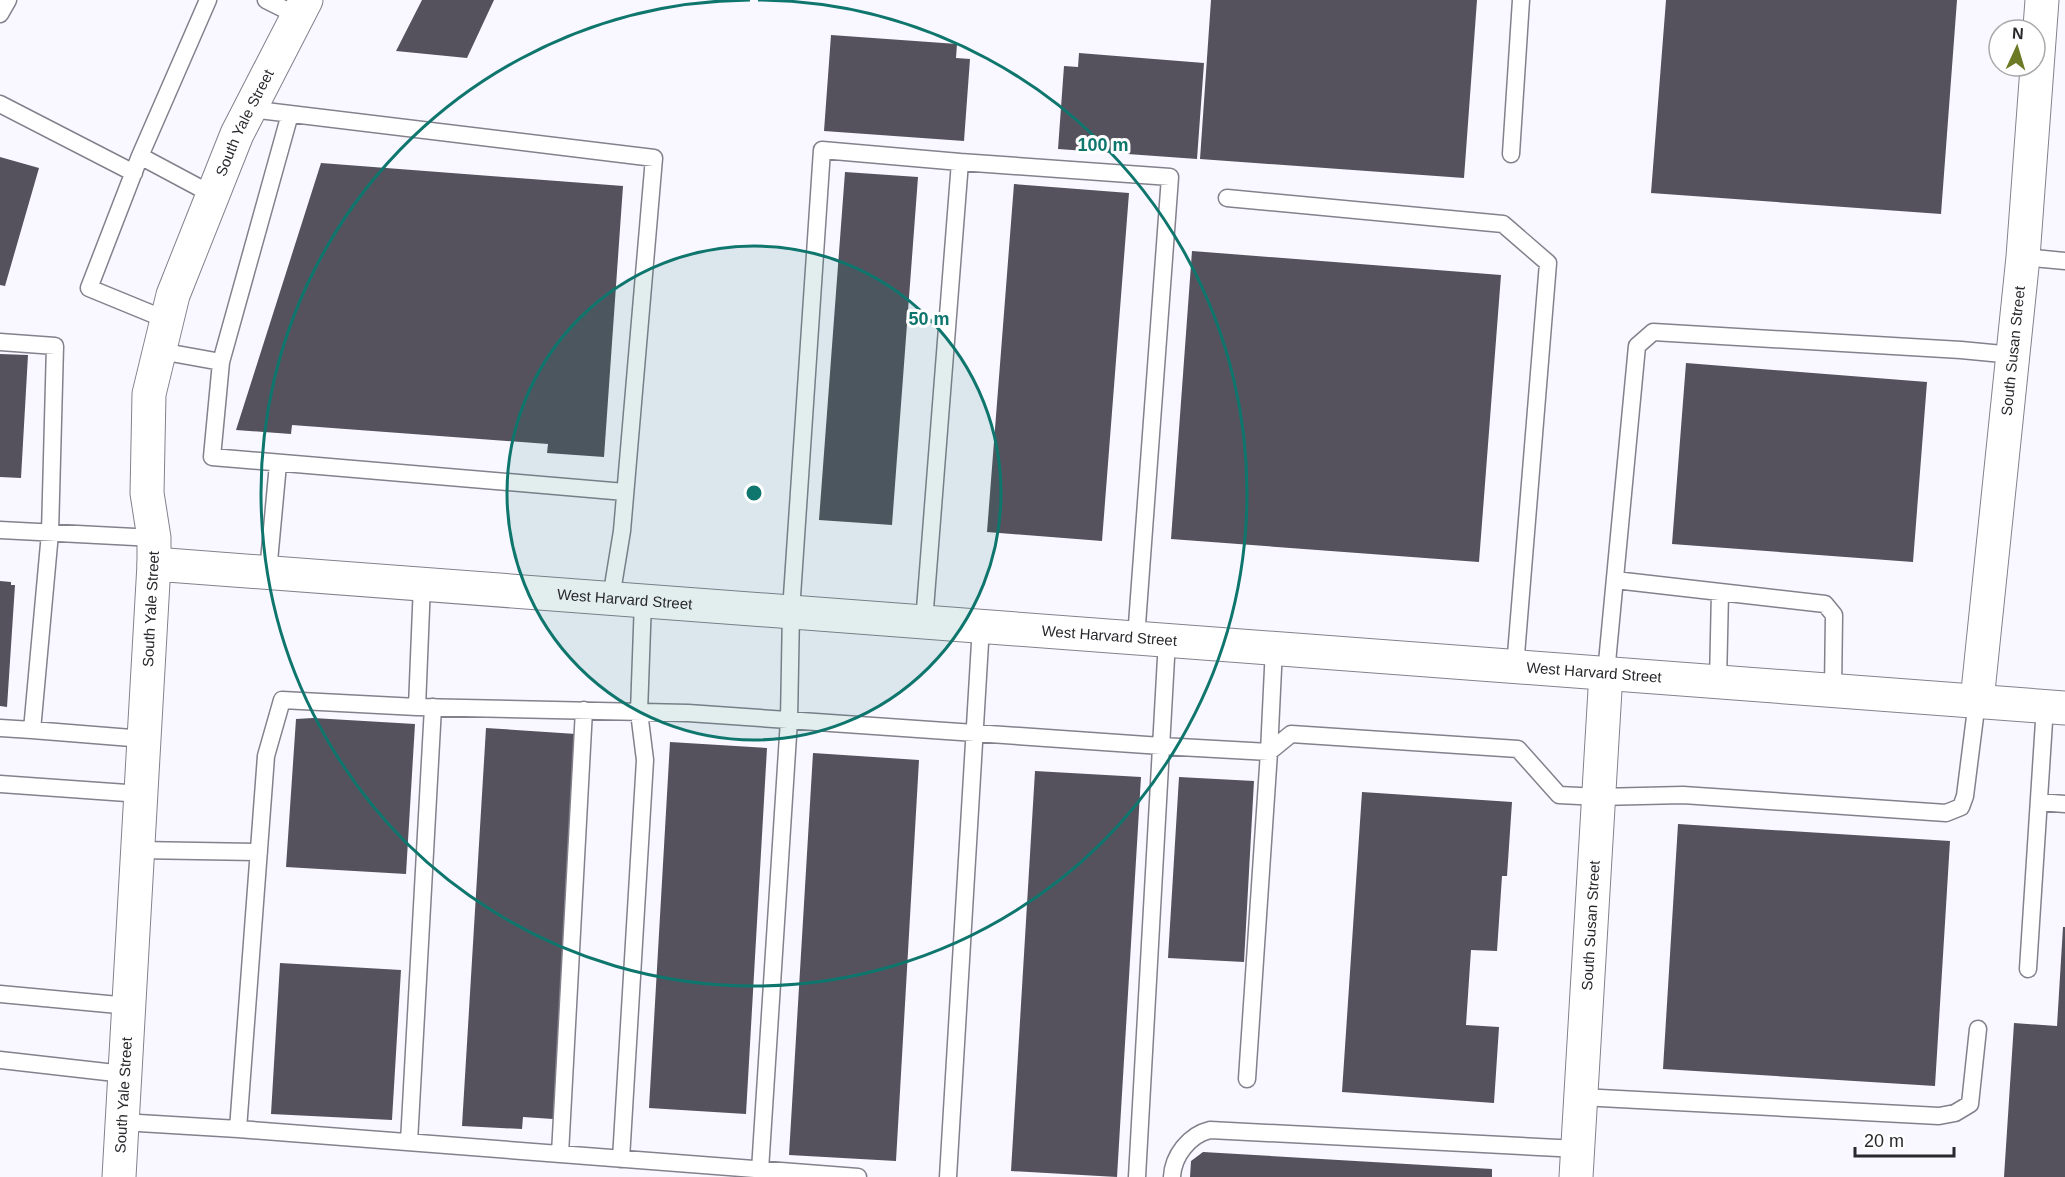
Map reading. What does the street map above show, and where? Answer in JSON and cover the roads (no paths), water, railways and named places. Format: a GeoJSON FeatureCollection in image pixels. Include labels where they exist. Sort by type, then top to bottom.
{"type":"FeatureCollection","features":[{"type":"Feature","properties":{"kind":"street","name":"South Susan Street"},"geometry":{"type":"LineString","coordinates":[[1977,701],[2023,257],[2042,0]]}},
{"type":"Feature","properties":{"kind":"street","name":"South Yale Street"},"geometry":{"type":"LineString","coordinates":[[119,1177],[154,551],[147,493],[149,394],[173,295],[237,134],[302,8]]}},
{"type":"Feature","properties":{"kind":"street","name":"West Harvard Street"},"geometry":{"type":"LineString","coordinates":[[154,551],[268,572],[2055,707]]}},
{"type":"Feature","properties":{"kind":"street","name":"South Susan Street"},"geometry":{"type":"LineString","coordinates":[[1577,1163],[1606,674]]}},
{"type":"Feature","properties":{"kind":"lane"},"geometry":{"type":"LineString","coordinates":[[0,14],[8,0]]}},
{"type":"Feature","properties":{"kind":"lane"},"geometry":{"type":"LineString","coordinates":[[167,320],[89,288],[140,156],[208,0]]}},
{"type":"Feature","properties":{"kind":"lane"},"geometry":{"type":"LineString","coordinates":[[266,0],[302,8]]}},
{"type":"Feature","properties":{"kind":"lane"},"geometry":{"type":"LineString","coordinates":[[1511,154],[1521,0]]}},
{"type":"Feature","properties":{"kind":"lane"},"geometry":{"type":"LineString","coordinates":[[0,104],[134,173]]}},
{"type":"Feature","properties":{"kind":"lane"},"geometry":{"type":"LineString","coordinates":[[250,109],[654,158],[622,531],[611,598]]}},
{"type":"Feature","properties":{"kind":"lane"},"geometry":{"type":"LineString","coordinates":[[290,114],[221,362],[212,458],[625,492]]}},
{"type":"Feature","properties":{"kind":"lane"},"geometry":{"type":"LineString","coordinates":[[760,1170],[789,720],[791,612],[822,150],[1170,177],[1151,639],[1161,746],[1137,1177]]}},
{"type":"Feature","properties":{"kind":"lane"},"geometry":{"type":"LineString","coordinates":[[140,156],[213,195]]}},
{"type":"Feature","properties":{"kind":"lane"},"geometry":{"type":"LineString","coordinates":[[924,622],[960,162]]}},
{"type":"Feature","properties":{"kind":"lane"},"geometry":{"type":"LineString","coordinates":[[1227,198],[1503,224],[1548,263],[1515,666]]}},
{"type":"Feature","properties":{"kind":"lane"},"geometry":{"type":"LineString","coordinates":[[2023,257],[2065,261]]}},
{"type":"Feature","properties":{"kind":"lane"},"geometry":{"type":"LineString","coordinates":[[1606,674],[1637,346],[1653,332],[2013,355]]}},
{"type":"Feature","properties":{"kind":"lane"},"geometry":{"type":"LineString","coordinates":[[0,342],[55,346],[50,533],[32,730]]}},
{"type":"Feature","properties":{"kind":"lane"},"geometry":{"type":"LineString","coordinates":[[160,351],[221,362]]}},
{"type":"Feature","properties":{"kind":"lane"},"geometry":{"type":"LineString","coordinates":[[268,572],[278,464]]}},
{"type":"Feature","properties":{"kind":"lane"},"geometry":{"type":"LineString","coordinates":[[0,530],[50,533],[154,551]]}},
{"type":"Feature","properties":{"kind":"lane"},"geometry":{"type":"LineString","coordinates":[[1615,580],[1825,604],[1834,615],[1833,690]]}},
{"type":"Feature","properties":{"kind":"lane"},"geometry":{"type":"LineString","coordinates":[[409,1142],[425,707],[422,584]]}},
{"type":"Feature","properties":{"kind":"lane"},"geometry":{"type":"LineString","coordinates":[[1718,682],[1720,592]]}},
{"type":"Feature","properties":{"kind":"lane"},"geometry":{"type":"LineString","coordinates":[[621,1159],[645,760],[639,712],[643,601]]}},
{"type":"Feature","properties":{"kind":"lane"},"geometry":{"type":"LineString","coordinates":[[948,1177],[981,626]]}},
{"type":"Feature","properties":{"kind":"lane"},"geometry":{"type":"LineString","coordinates":[[1247,1079],[1274,648]]}},
{"type":"Feature","properties":{"kind":"lane"},"geometry":{"type":"LineString","coordinates":[[238,1129],[266,756],[282,700],[425,707],[688,713],[1269,752],[1291,734],[1518,749],[1558,795],[1599,797],[1683,795],[1946,813],[1961,807],[1965,796],[1977,701]]}},
{"type":"Feature","properties":{"kind":"lane"},"geometry":{"type":"LineString","coordinates":[[2028,969],[2039,802],[2055,707]]}},
{"type":"Feature","properties":{"kind":"lane"},"geometry":{"type":"LineString","coordinates":[[560,1154],[584,711]]}},
{"type":"Feature","properties":{"kind":"lane"},"geometry":{"type":"LineString","coordinates":[[0,728],[144,739]]}},
{"type":"Feature","properties":{"kind":"lane"},"geometry":{"type":"LineString","coordinates":[[0,784],[141,794]]}},
{"type":"Feature","properties":{"kind":"lane"},"geometry":{"type":"LineString","coordinates":[[2039,802],[2065,804]]}},
{"type":"Feature","properties":{"kind":"lane"},"geometry":{"type":"LineString","coordinates":[[138,850],[259,852]]}},
{"type":"Feature","properties":{"kind":"lane"},"geometry":{"type":"LineString","coordinates":[[0,994],[129,1006]]}},
{"type":"Feature","properties":{"kind":"lane"},"geometry":{"type":"LineString","coordinates":[[1581,1096],[1939,1116],[1955,1113],[1970,1104],[1978,1029]]}},
{"type":"Feature","properties":{"kind":"lane"},"geometry":{"type":"LineString","coordinates":[[0,1060],[124,1074]]}},
{"type":"Feature","properties":{"kind":"lane"},"geometry":{"type":"LineString","coordinates":[[122,1122],[858,1177]]}},
{"type":"Feature","properties":{"kind":"lane"},"geometry":{"type":"LineString","coordinates":[[1172,1177],[1173,1166],[1182,1149],[1199,1133],[1210,1130],[1577,1163]]}}]}
